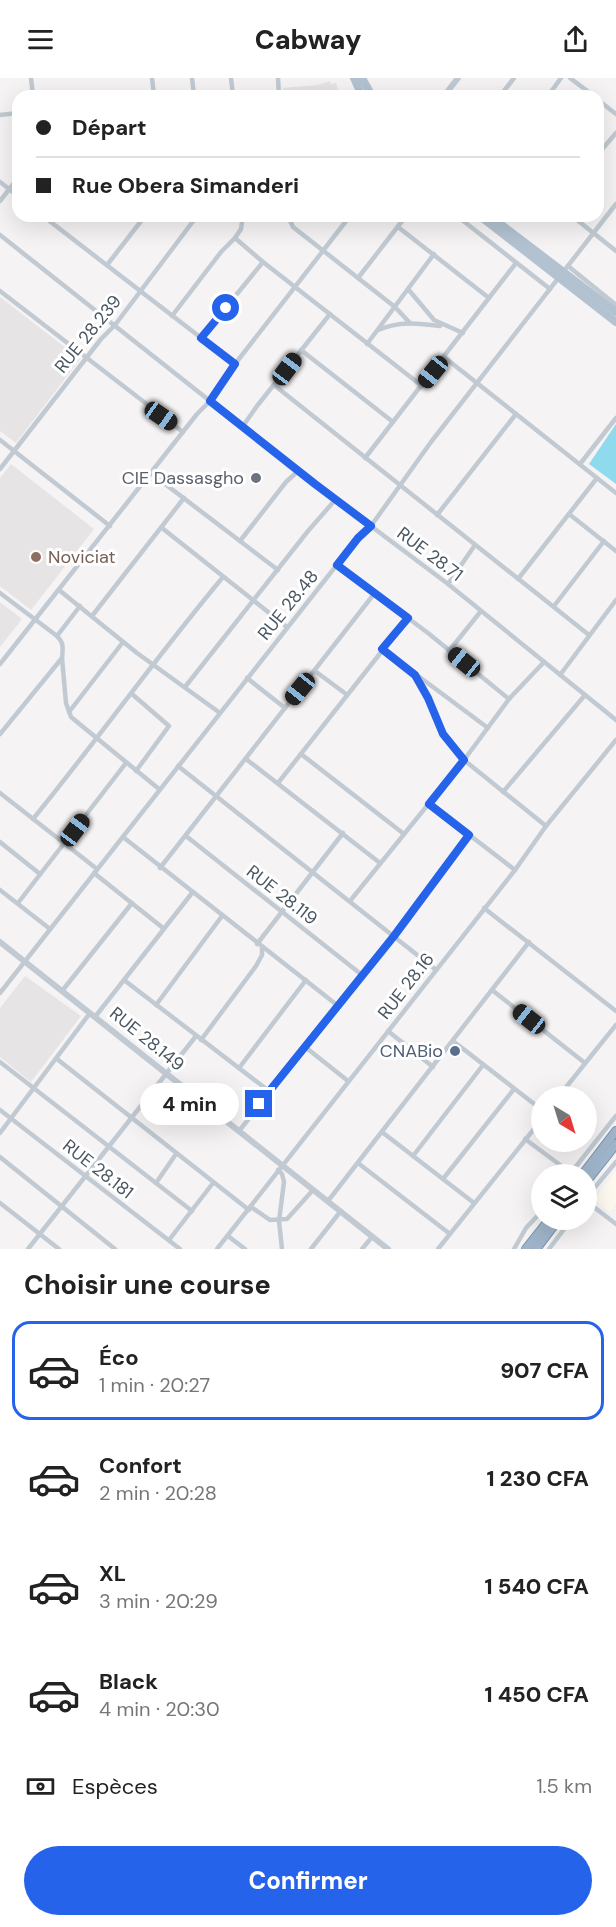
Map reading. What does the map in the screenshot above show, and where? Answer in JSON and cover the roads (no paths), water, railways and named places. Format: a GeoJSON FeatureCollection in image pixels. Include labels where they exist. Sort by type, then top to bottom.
{"type":"FeatureCollection","features":[{"type":"Feature","properties":{"kind":"highway"},"geometry":{"type":"LineString","coordinates":[[591,1164],[616,1131]]}},
{"type":"Feature","properties":{"kind":"highway"},"geometry":{"type":"LineString","coordinates":[[597,1168],[616,1144]]}},
{"type":"Feature","properties":{"kind":"highway"},"geometry":{"type":"LineString","coordinates":[[526,1249],[541,1230]]}},
{"type":"Feature","properties":{"kind":"highway"},"geometry":{"type":"LineString","coordinates":[[536,1249],[550,1230]]}},
{"type":"Feature","properties":{"kind":"main road"},"geometry":{"type":"LineString","coordinates":[[489,222],[564,272],[616,322]]}},
{"type":"Feature","properties":{"kind":"main road"},"geometry":{"type":"LineString","coordinates":[[504,222],[616,312]]}},
{"type":"Feature","properties":{"kind":"street"},"geometry":{"type":"LineString","coordinates":[[449,90],[458,78]]}},
{"type":"Feature","properties":{"kind":"street"},"geometry":{"type":"LineString","coordinates":[[505,90],[514,78]]}},
{"type":"Feature","properties":{"kind":"street"},"geometry":{"type":"LineString","coordinates":[[570,78],[586,90]]}},
{"type":"Feature","properties":{"kind":"street"},"geometry":{"type":"LineString","coordinates":[[604,105],[616,114]]}},
{"type":"Feature","properties":{"kind":"street"},"geometry":{"type":"LineString","coordinates":[[604,147],[616,133]]}},
{"type":"Feature","properties":{"kind":"street"},"geometry":{"type":"LineString","coordinates":[[0,182],[12,191]]}},
{"type":"Feature","properties":{"kind":"street"},"geometry":{"type":"LineString","coordinates":[[0,201],[12,185]]}},
{"type":"Feature","properties":{"kind":"street","name":"RUE 28.48"},"geometry":{"type":"LineString","coordinates":[[604,219],[616,204]]}},
{"type":"Feature","properties":{"kind":"street"},"geometry":{"type":"LineString","coordinates":[[52,222],[235,364]]}},
{"type":"Feature","properties":{"kind":"street"},"geometry":{"type":"LineString","coordinates":[[107,265],[140,222]]}},
{"type":"Feature","properties":{"kind":"street","name":"RUE 28.239"},"geometry":{"type":"LineString","coordinates":[[0,469],[86,358],[115,325],[192,222]]}},
{"type":"Feature","properties":{"kind":"street"},"geometry":{"type":"LineString","coordinates":[[172,316],[221,252],[242,229],[243,222]]}},
{"type":"Feature","properties":{"kind":"street"},"geometry":{"type":"LineString","coordinates":[[291,222],[293,227],[395,307],[410,323]]}},
{"type":"Feature","properties":{"kind":"street"},"geometry":{"type":"LineString","coordinates":[[0,664],[210,401],[235,364],[345,222]]}},
{"type":"Feature","properties":{"kind":"street"},"geometry":{"type":"LineString","coordinates":[[358,278],[402,222]]}},
{"type":"Feature","properties":{"kind":"street"},"geometry":{"type":"LineString","coordinates":[[465,222],[550,289]]}},
{"type":"Feature","properties":{"kind":"street"},"geometry":{"type":"LineString","coordinates":[[580,222],[616,251]]}},
{"type":"Feature","properties":{"kind":"street","name":"RUE 28.48"},"geometry":{"type":"LineString","coordinates":[[0,993],[287,627],[358,538],[371,526],[399,485],[601,222]]}},
{"type":"Feature","properties":{"kind":"street"},"geometry":{"type":"LineString","coordinates":[[398,227],[489,298]]}},
{"type":"Feature","properties":{"kind":"street","name":"RUE 28.71"},"geometry":{"type":"LineString","coordinates":[[0,235],[298,471],[448,584],[616,720]]}},
{"type":"Feature","properties":{"kind":"street"},"geometry":{"type":"LineString","coordinates":[[235,238],[422,386]]}},
{"type":"Feature","properties":{"kind":"street"},"geometry":{"type":"LineString","coordinates":[[367,344],[434,254]]}},
{"type":"Feature","properties":{"kind":"street"},"geometry":{"type":"LineString","coordinates":[[201,338],[263,262]]}},
{"type":"Feature","properties":{"kind":"street"},"geometry":{"type":"LineString","coordinates":[[365,458],[516,263]]}},
{"type":"Feature","properties":{"kind":"street"},"geometry":{"type":"LineString","coordinates":[[564,272],[616,305]]}},
{"type":"Feature","properties":{"kind":"street"},"geometry":{"type":"LineString","coordinates":[[408,289],[434,320],[463,333]]}},
{"type":"Feature","properties":{"kind":"street"},"geometry":{"type":"LineString","coordinates":[[0,291],[183,432]]}},
{"type":"Feature","properties":{"kind":"street"},"geometry":{"type":"LineString","coordinates":[[243,426],[330,314]]}},
{"type":"Feature","properties":{"kind":"street"},"geometry":{"type":"LineString","coordinates":[[377,330],[392,324],[446,326]]}},
{"type":"Feature","properties":{"kind":"street"},"geometry":{"type":"LineString","coordinates":[[301,350],[393,422]]}},
{"type":"Feature","properties":{"kind":"street"},"geometry":{"type":"LineString","coordinates":[[444,357],[616,493]]}},
{"type":"Feature","properties":{"kind":"street"},"geometry":{"type":"LineString","coordinates":[[274,385],[588,635]]}},
{"type":"Feature","properties":{"kind":"street"},"geometry":{"type":"LineString","coordinates":[[437,515],[516,414]]}},
{"type":"Feature","properties":{"kind":"street"},"geometry":{"type":"LineString","coordinates":[[580,464],[616,418]]}},
{"type":"Feature","properties":{"kind":"street"},"geometry":{"type":"LineString","coordinates":[[0,440],[110,526]]}},
{"type":"Feature","properties":{"kind":"street"},"geometry":{"type":"LineString","coordinates":[[240,541],[286,482],[298,471]]}},
{"type":"Feature","properties":{"kind":"street"},"geometry":{"type":"LineString","coordinates":[[152,474],[278,570]]}},
{"type":"Feature","properties":{"kind":"street"},"geometry":{"type":"LineString","coordinates":[[518,579],[597,477]]}},
{"type":"Feature","properties":{"kind":"street"},"geometry":{"type":"LineString","coordinates":[[92,616],[184,498]]}},
{"type":"Feature","properties":{"kind":"street"},"geometry":{"type":"LineString","coordinates":[[185,687],[308,531],[336,500]]}},
{"type":"Feature","properties":{"kind":"street"},"geometry":{"type":"LineString","coordinates":[[569,514],[616,550]]}},
{"type":"Feature","properties":{"kind":"street"},"geometry":{"type":"LineString","coordinates":[[162,528],[287,627]]}},
{"type":"Feature","properties":{"kind":"street"},"geometry":{"type":"LineString","coordinates":[[554,606],[604,541]]}},
{"type":"Feature","properties":{"kind":"street"},"geometry":{"type":"LineString","coordinates":[[448,584],[475,545]]}},
{"type":"Feature","properties":{"kind":"street"},"geometry":{"type":"LineString","coordinates":[[337,565],[408,618],[509,699]]}},
{"type":"Feature","properties":{"kind":"street"},"geometry":{"type":"LineString","coordinates":[[33,819],[223,577]]}},
{"type":"Feature","properties":{"kind":"street"},"geometry":{"type":"LineString","coordinates":[[59,590],[123,642],[220,712]]}},
{"type":"Feature","properties":{"kind":"street"},"geometry":{"type":"LineString","coordinates":[[0,593],[57,636],[62,643],[63,686],[73,719],[159,789]]}},
{"type":"Feature","properties":{"kind":"street"},"geometry":{"type":"LineString","coordinates":[[160,868],[374,594]]}},
{"type":"Feature","properties":{"kind":"street"},"geometry":{"type":"LineString","coordinates":[[560,675],[616,600]]}},
{"type":"Feature","properties":{"kind":"street"},"geometry":{"type":"LineString","coordinates":[[57,636],[80,606]]}},
{"type":"Feature","properties":{"kind":"street"},"geometry":{"type":"LineString","coordinates":[[449,651],[481,611]]}},
{"type":"Feature","properties":{"kind":"street"},"geometry":{"type":"LineString","coordinates":[[278,783],[408,618]]}},
{"type":"Feature","properties":{"kind":"street"},"geometry":{"type":"LineString","coordinates":[[69,712],[123,642]]}},
{"type":"Feature","properties":{"kind":"street"},"geometry":{"type":"LineString","coordinates":[[382,649],[488,728]]}},
{"type":"Feature","properties":{"kind":"street"},"geometry":{"type":"LineString","coordinates":[[1,730],[62,658]]}},
{"type":"Feature","properties":{"kind":"street"},"geometry":{"type":"LineString","coordinates":[[350,901],[464,760],[509,699],[544,662]]}},
{"type":"Feature","properties":{"kind":"street"},"geometry":{"type":"LineString","coordinates":[[315,671],[346,694]]}},
{"type":"Feature","properties":{"kind":"street"},"geometry":{"type":"LineString","coordinates":[[415,675],[428,698],[443,734],[464,760],[546,826]]}},
{"type":"Feature","properties":{"kind":"street"},"geometry":{"type":"LineString","coordinates":[[247,678],[285,708]]}},
{"type":"Feature","properties":{"kind":"street"},"geometry":{"type":"LineString","coordinates":[[132,694],[169,726],[136,771]]}},
{"type":"Feature","properties":{"kind":"street"},"geometry":{"type":"LineString","coordinates":[[503,792],[585,695]]}},
{"type":"Feature","properties":{"kind":"street","name":"RUE 28.16"},"geometry":{"type":"LineString","coordinates":[[217,1249],[546,826],[616,740]]}},
{"type":"Feature","properties":{"kind":"street"},"geometry":{"type":"LineString","coordinates":[[301,753],[404,834]]}},
{"type":"Feature","properties":{"kind":"street"},"geometry":{"type":"LineString","coordinates":[[246,759],[380,863]]}},
{"type":"Feature","properties":{"kind":"street"},"geometry":{"type":"LineString","coordinates":[[18,903],[126,763]]}},
{"type":"Feature","properties":{"kind":"street"},"geometry":{"type":"LineString","coordinates":[[178,766],[435,969]]}},
{"type":"Feature","properties":{"kind":"street"},"geometry":{"type":"LineString","coordinates":[[0,793],[64,843],[163,928]]}},
{"type":"Feature","properties":{"kind":"street"},"geometry":{"type":"LineString","coordinates":[[429,804],[514,870]]}},
{"type":"Feature","properties":{"kind":"street"},"geometry":{"type":"LineString","coordinates":[[256,944],[343,833]]}},
{"type":"Feature","properties":{"kind":"street"},"geometry":{"type":"LineString","coordinates":[[239,1131],[304,1046],[394,936],[469,835]]}},
{"type":"Feature","properties":{"kind":"street","name":"RUE 28.119"},"geometry":{"type":"LineString","coordinates":[[186,836],[362,975]]}},
{"type":"Feature","properties":{"kind":"street"},"geometry":{"type":"LineString","coordinates":[[123,837],[256,944],[337,1005]]}},
{"type":"Feature","properties":{"kind":"street"},"geometry":{"type":"LineString","coordinates":[[0,842],[40,874]]}},
{"type":"Feature","properties":{"kind":"street"},"geometry":{"type":"LineString","coordinates":[[0,890],[50,929]]}},
{"type":"Feature","properties":{"kind":"street"},"geometry":{"type":"LineString","coordinates":[[0,1133],[192,892]]}},
{"type":"Feature","properties":{"kind":"street"},"geometry":{"type":"LineString","coordinates":[[62,991],[132,903]]}},
{"type":"Feature","properties":{"kind":"street"},"geometry":{"type":"LineString","coordinates":[[484,908],[616,1011]]}},
{"type":"Feature","properties":{"kind":"street"},"geometry":{"type":"LineString","coordinates":[[156,1005],[222,916]]}},
{"type":"Feature","properties":{"kind":"street","name":"RUE 28.149"},"geometry":{"type":"LineString","coordinates":[[0,942],[239,1131],[280,1168],[328,1201],[388,1249]]}},
{"type":"Feature","properties":{"kind":"street"},"geometry":{"type":"LineString","coordinates":[[328,1201],[529,942]]}},
{"type":"Feature","properties":{"kind":"street"},"geometry":{"type":"LineString","coordinates":[[28,1249],[166,1074],[256,966],[262,955],[262,948]]}},
{"type":"Feature","properties":{"kind":"street"},"geometry":{"type":"LineString","coordinates":[[124,980],[269,1091]]}},
{"type":"Feature","properties":{"kind":"street"},"geometry":{"type":"LineString","coordinates":[[239,1068],[306,980]]}},
{"type":"Feature","properties":{"kind":"street"},"geometry":{"type":"LineString","coordinates":[[492,990],[585,1064]]}},
{"type":"Feature","properties":{"kind":"street"},"geometry":{"type":"LineString","coordinates":[[567,1086],[616,1025]]}},
{"type":"Feature","properties":{"kind":"street"},"geometry":{"type":"LineString","coordinates":[[388,1031],[433,1066]]}},
{"type":"Feature","properties":{"kind":"street"},"geometry":{"type":"LineString","coordinates":[[453,1041],[531,1102]]}},
{"type":"Feature","properties":{"kind":"street"},"geometry":{"type":"LineString","coordinates":[[304,1046],[348,1081]]}},
{"type":"Feature","properties":{"kind":"street"},"geometry":{"type":"LineString","coordinates":[[57,1059],[176,1154],[265,1218],[279,1221],[290,1218],[313,1190]]}},
{"type":"Feature","properties":{"kind":"street"},"geometry":{"type":"LineString","coordinates":[[0,1062],[192,1211]]}},
{"type":"Feature","properties":{"kind":"street"},"geometry":{"type":"LineString","coordinates":[[413,1156],[483,1065]]}},
{"type":"Feature","properties":{"kind":"street"},"geometry":{"type":"LineString","coordinates":[[443,1179],[514,1089]]}},
{"type":"Feature","properties":{"kind":"street","name":"RUE 28.181"},"geometry":{"type":"LineString","coordinates":[[0,1110],[180,1249]]}},
{"type":"Feature","properties":{"kind":"street"},"geometry":{"type":"LineString","coordinates":[[579,1164],[616,1116]]}},
{"type":"Feature","properties":{"kind":"street"},"geometry":{"type":"LineString","coordinates":[[382,1131],[474,1203]]}},
{"type":"Feature","properties":{"kind":"street"},"geometry":{"type":"LineString","coordinates":[[438,1249],[531,1132]]}},
{"type":"Feature","properties":{"kind":"street"},"geometry":{"type":"LineString","coordinates":[[525,1139],[558,1164]]}},
{"type":"Feature","properties":{"kind":"street"},"geometry":{"type":"LineString","coordinates":[[156,1183],[176,1154]]}},
{"type":"Feature","properties":{"kind":"street"},"geometry":{"type":"LineString","coordinates":[[0,1157],[115,1249]]}},
{"type":"Feature","properties":{"kind":"street"},"geometry":{"type":"LineString","coordinates":[[597,1186],[616,1162]]}},
{"type":"Feature","properties":{"kind":"street"},"geometry":{"type":"LineString","coordinates":[[358,1163],[450,1234]]}},
{"type":"Feature","properties":{"kind":"street"},"geometry":{"type":"LineString","coordinates":[[280,1168],[284,1182],[279,1221],[282,1249]]}},
{"type":"Feature","properties":{"kind":"street"},"geometry":{"type":"LineString","coordinates":[[169,1240],[213,1182]]}},
{"type":"Feature","properties":{"kind":"street"},"geometry":{"type":"LineString","coordinates":[[0,1203],[59,1249]]}},
{"type":"Feature","properties":{"kind":"street"},"geometry":{"type":"LineString","coordinates":[[597,1209],[616,1224]]}},
{"type":"Feature","properties":{"kind":"street"},"geometry":{"type":"LineString","coordinates":[[311,1249],[340,1212]]}},
{"type":"Feature","properties":{"kind":"street"},"geometry":{"type":"LineString","coordinates":[[514,1249],[531,1223]]}},
{"type":"Feature","properties":{"kind":"street"},"geometry":{"type":"LineString","coordinates":[[549,1249],[563,1230]]}},
{"type":"Feature","properties":{"kind":"street"},"geometry":{"type":"LineString","coordinates":[[228,1236],[245,1249]]}},
{"type":"Feature","properties":{"kind":"street"},"geometry":{"type":"LineString","coordinates":[[362,1249],[372,1237]]}},
{"type":"Feature","properties":{"kind":"water"},"geometry":{"type":"Polygon","coordinates":[[[616,424],[616,484],[589,464],[616,424]]]}},
{"type":"Feature","properties":{"kind":"place","name":"CIE Dassasgho"},"geometry":{"type":"Point","coordinates":[256,478]}},
{"type":"Feature","properties":{"kind":"place","name":"Noviciat"},"geometry":{"type":"Point","coordinates":[36,557]}},
{"type":"Feature","properties":{"kind":"place","name":"CNABio"},"geometry":{"type":"Point","coordinates":[455,1051]}}]}
